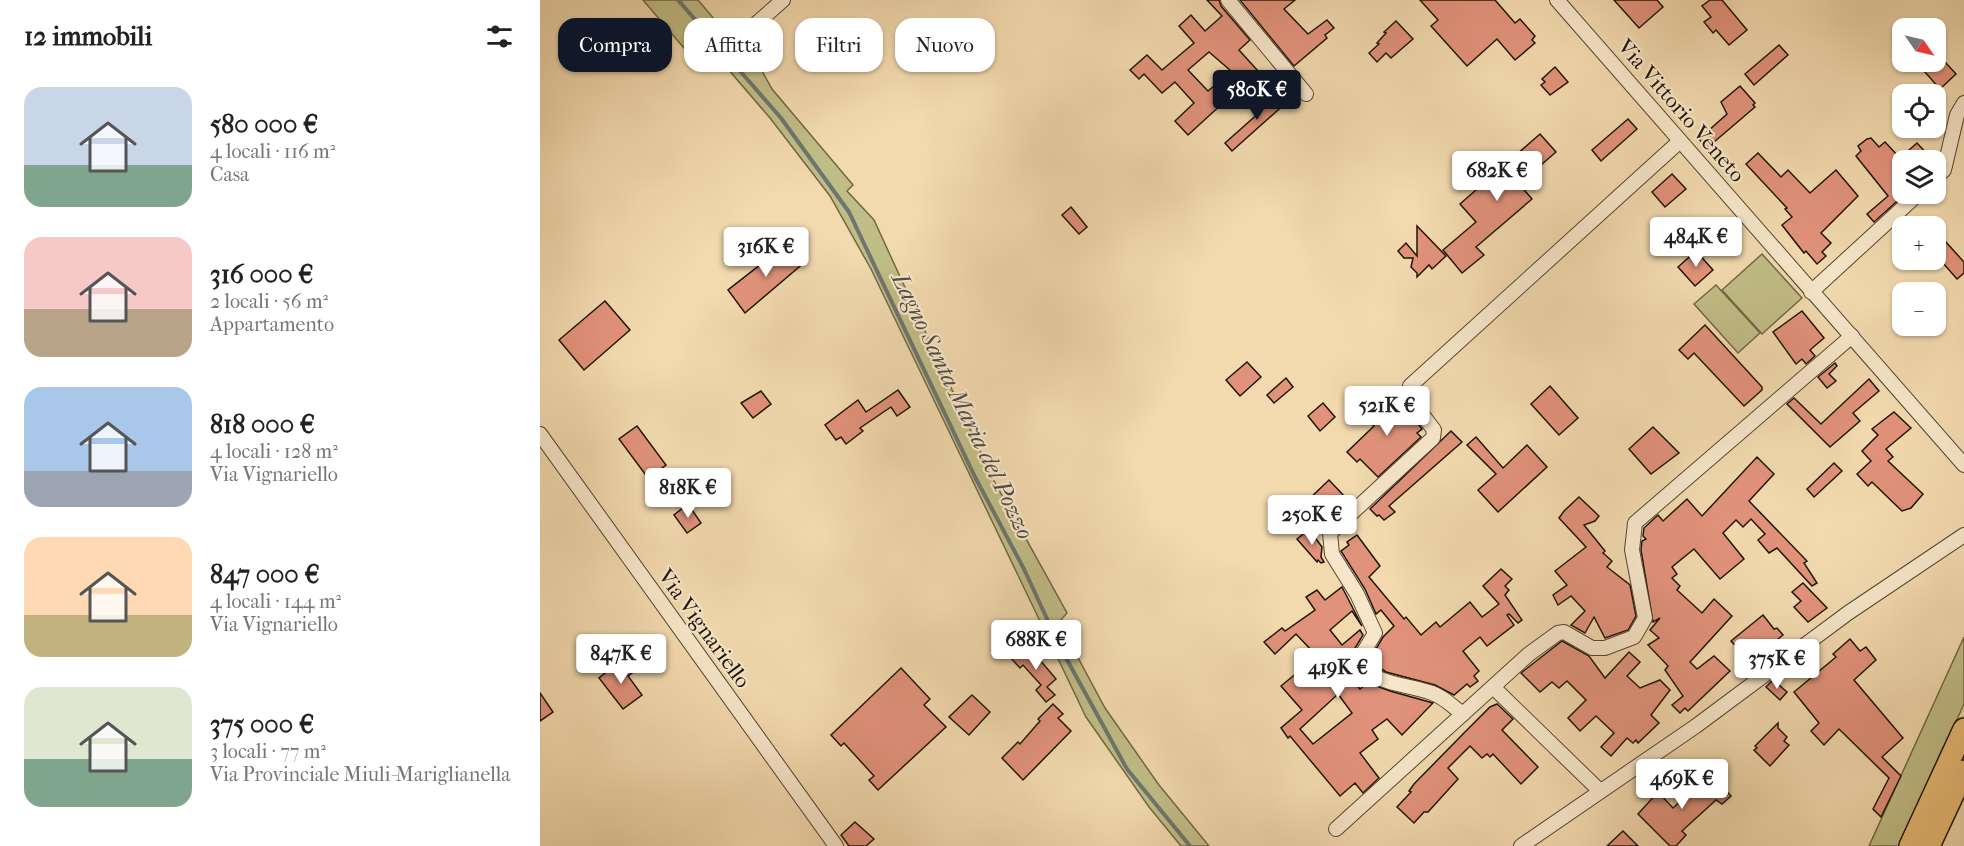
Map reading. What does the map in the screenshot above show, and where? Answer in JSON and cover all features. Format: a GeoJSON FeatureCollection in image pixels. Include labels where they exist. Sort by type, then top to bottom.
{"type":"FeatureCollection","features":[{"type":"Feature","properties":{"kind":"highway"},"geometry":{"type":"LineString","coordinates":[[1910,846],[1964,729]]}},
{"type":"Feature","properties":{"kind":"highway"},"geometry":{"type":"LineString","coordinates":[[1929,846],[1964,771]]}},
{"type":"Feature","properties":{"kind":"street"},"geometry":{"type":"LineString","coordinates":[[763,18],[783,0]]}},
{"type":"Feature","properties":{"kind":"street"},"geometry":{"type":"LineString","coordinates":[[1228,0],[1306,94]]}},
{"type":"Feature","properties":{"kind":"street","name":"Via Vittorio Veneto"},"geometry":{"type":"LineString","coordinates":[[1557,0],[1964,465]]}},
{"type":"Feature","properties":{"kind":"street"},"geometry":{"type":"LineString","coordinates":[[1946,153],[1957,115],[1964,103]]}},
{"type":"Feature","properties":{"kind":"street"},"geometry":{"type":"LineString","coordinates":[[1463,714],[1432,693],[1406,688],[1373,677],[1358,663],[1375,633],[1357,594],[1332,554],[1330,533],[1433,438],[1434,429],[1409,397],[1410,386],[1680,141]]}},
{"type":"Feature","properties":{"kind":"street"},"geometry":{"type":"LineString","coordinates":[[1811,292],[1907,204]]}},
{"type":"Feature","properties":{"kind":"street"},"geometry":{"type":"LineString","coordinates":[[1336,829],[1529,654],[1558,633],[1564,632],[1592,648],[1605,648],[1634,637],[1645,618],[1632,550],[1635,523],[1852,336]]}},
{"type":"Feature","properties":{"kind":"street","name":"Via Vignariello"},"geometry":{"type":"LineString","coordinates":[[540,434],[836,846]]}},
{"type":"Feature","properties":{"kind":"street"},"geometry":{"type":"LineString","coordinates":[[1529,843],[1600,791],[1696,726],[1848,613],[1964,536]]}},
{"type":"Feature","properties":{"kind":"street"},"geometry":{"type":"LineString","coordinates":[[1493,687],[1600,791]]}},
{"type":"Feature","properties":{"kind":"shaded area"},"geometry":{"type":"Polygon","coordinates":[[[643,0],[698,0],[713,18],[684,18],[684,48],[672,34],[672,18],[658,18],[643,0]]]}},
{"type":"Feature","properties":{"kind":"shaded area"},"geometry":{"type":"Polygon","coordinates":[[[730,72],[763,72],[772,89],[853,185],[847,191],[874,220],[993,479],[1067,613],[1059,622],[1105,708],[1159,785],[1209,846],[1181,846],[1149,807],[1086,717],[871,269],[830,196],[770,118],[730,72]]]}},
{"type":"Feature","properties":{"kind":"shaded area"},"geometry":{"type":"Polygon","coordinates":[[[1762,254],[1802,298],[1762,334],[1722,290],[1762,254]]]}},
{"type":"Feature","properties":{"kind":"shaded area"},"geometry":{"type":"Polygon","coordinates":[[[1716,285],[1760,333],[1738,353],[1694,304],[1716,285]]]}},
{"type":"Feature","properties":{"kind":"shaded area"},"geometry":{"type":"Polygon","coordinates":[[[1964,637],[1964,704],[1899,846],[1869,846],[1964,637]]]}},
{"type":"Feature","properties":{"kind":"building"},"geometry":{"type":"Polygon","coordinates":[[[1207,0],[1219,0],[1221,6],[1250,40],[1239,50],[1258,71],[1188,135],[1175,121],[1194,103],[1175,82],[1162,93],[1144,74],[1139,79],[1130,70],[1147,55],[1162,70],[1194,43],[1179,26],[1191,15],[1205,31],[1222,16],[1207,0]],[[1209,52],[1188,70],[1208,91],[1231,71],[1209,52]]]}},
{"type":"Feature","properties":{"kind":"building"},"geometry":{"type":"Polygon","coordinates":[[[1240,0],[1295,0],[1284,9],[1308,34],[1327,20],[1334,28],[1325,35],[1327,38],[1294,66],[1240,0]]]}},
{"type":"Feature","properties":{"kind":"building"},"geometry":{"type":"Polygon","coordinates":[[[1420,0],[1495,0],[1515,23],[1520,19],[1535,36],[1532,40],[1535,43],[1515,60],[1497,39],[1467,66],[1431,26],[1438,20],[1420,0]]]}},
{"type":"Feature","properties":{"kind":"building"},"geometry":{"type":"Polygon","coordinates":[[[1614,0],[1657,0],[1663,7],[1639,28],[1614,0]]]}},
{"type":"Feature","properties":{"kind":"building"},"geometry":{"type":"Polygon","coordinates":[[[1710,0],[1722,0],[1747,30],[1729,45],[1716,30],[1713,33],[1704,22],[1711,17],[1702,6],[1710,0]]]}},
{"type":"Feature","properties":{"kind":"building"},"geometry":{"type":"Polygon","coordinates":[[[1396,21],[1413,39],[1391,58],[1386,53],[1377,62],[1369,53],[1379,44],[1377,43],[1386,33],[1384,32],[1396,21]]]}},
{"type":"Feature","properties":{"kind":"building"},"geometry":{"type":"Polygon","coordinates":[[[1779,45],[1788,55],[1754,85],[1745,74],[1779,45]]]}},
{"type":"Feature","properties":{"kind":"building"},"geometry":{"type":"Polygon","coordinates":[[[1946,63],[1956,74],[1945,84],[1936,84],[1925,72],[1946,72],[1946,63]]]}},
{"type":"Feature","properties":{"kind":"building"},"geometry":{"type":"Polygon","coordinates":[[[1555,67],[1568,82],[1550,95],[1541,85],[1545,82],[1542,79],[1555,67]]]}},
{"type":"Feature","properties":{"kind":"building"},"geometry":{"type":"Polygon","coordinates":[[[1740,86],[1755,103],[1753,105],[1755,107],[1707,148],[1699,139],[1727,114],[1721,102],[1740,86]]]}},
{"type":"Feature","properties":{"kind":"building"},"geometry":{"type":"Polygon","coordinates":[[[1278,92],[1287,102],[1232,151],[1225,143],[1261,111],[1260,109],[1278,92]]]}},
{"type":"Feature","properties":{"kind":"building"},"geometry":{"type":"Polygon","coordinates":[[[1628,119],[1637,129],[1601,161],[1592,150],[1628,119]]]}},
{"type":"Feature","properties":{"kind":"building"},"geometry":{"type":"Polygon","coordinates":[[[1540,134],[1556,152],[1519,184],[1532,199],[1476,247],[1484,255],[1462,273],[1443,250],[1476,222],[1460,204],[1540,134]]]}},
{"type":"Feature","properties":{"kind":"building"},"geometry":{"type":"Polygon","coordinates":[[[1871,138],[1879,147],[1885,142],[1892,150],[1892,204],[1894,204],[1874,222],[1867,214],[1888,196],[1856,156],[1861,151],[1858,146],[1871,138]]]}},
{"type":"Feature","properties":{"kind":"building"},"geometry":{"type":"Polygon","coordinates":[[[1917,143],[1924,150],[1909,150],[1917,143]]]}},
{"type":"Feature","properties":{"kind":"building"},"geometry":{"type":"Polygon","coordinates":[[[1758,153],[1781,177],[1788,170],[1810,193],[1836,170],[1858,196],[1821,233],[1831,243],[1822,252],[1826,256],[1817,264],[1806,251],[1804,253],[1782,225],[1792,217],[1785,209],[1787,208],[1746,164],[1758,153]]]}},
{"type":"Feature","properties":{"kind":"building"},"geometry":{"type":"Polygon","coordinates":[[[1672,174],[1686,189],[1665,207],[1652,192],[1672,174]]]}},
{"type":"Feature","properties":{"kind":"building"},"geometry":{"type":"Polygon","coordinates":[[[1071,207],[1087,227],[1079,234],[1062,215],[1071,207]]]}},
{"type":"Feature","properties":{"kind":"building"},"geometry":{"type":"Polygon","coordinates":[[[1417,226],[1446,256],[1432,269],[1429,265],[1417,277],[1417,273],[1411,267],[1413,258],[1404,258],[1398,251],[1406,243],[1417,256],[1417,226]]]}},
{"type":"Feature","properties":{"kind":"building"},"geometry":{"type":"Polygon","coordinates":[[[1946,242],[1964,262],[1964,273],[1957,279],[1946,266],[1946,242]]]}},
{"type":"Feature","properties":{"kind":"building"},"geometry":{"type":"Polygon","coordinates":[[[788,243],[805,262],[745,313],[728,290],[788,243]]]}},
{"type":"Feature","properties":{"kind":"building"},"geometry":{"type":"Polygon","coordinates":[[[1696,251],[1713,270],[1695,286],[1678,267],[1696,251]]]}},
{"type":"Feature","properties":{"kind":"building"},"geometry":{"type":"Polygon","coordinates":[[[605,301],[630,330],[584,370],[559,340],[605,301]]]}},
{"type":"Feature","properties":{"kind":"building"},"geometry":{"type":"Polygon","coordinates":[[[1802,311],[1824,338],[1810,350],[1815,356],[1806,364],[1802,359],[1796,364],[1773,332],[1802,311]]]}},
{"type":"Feature","properties":{"kind":"building"},"geometry":{"type":"Polygon","coordinates":[[[1705,325],[1762,387],[1762,390],[1744,406],[1694,353],[1688,359],[1679,350],[1705,325]]]}},
{"type":"Feature","properties":{"kind":"building"},"geometry":{"type":"Polygon","coordinates":[[[1247,362],[1261,377],[1240,396],[1226,380],[1247,362]]]}},
{"type":"Feature","properties":{"kind":"building"},"geometry":{"type":"Polygon","coordinates":[[[1835,363],[1837,366],[1829,374],[1836,381],[1827,388],[1818,377],[1835,363]]]}},
{"type":"Feature","properties":{"kind":"building"},"geometry":{"type":"Polygon","coordinates":[[[1286,378],[1293,387],[1274,403],[1267,395],[1286,378]]]}},
{"type":"Feature","properties":{"kind":"building"},"geometry":{"type":"Polygon","coordinates":[[[1869,379],[1879,391],[1853,413],[1860,421],[1830,447],[1787,404],[1794,398],[1821,424],[1869,379]]]}},
{"type":"Feature","properties":{"kind":"building"},"geometry":{"type":"Polygon","coordinates":[[[1550,386],[1578,418],[1559,435],[1531,404],[1550,386]]]}},
{"type":"Feature","properties":{"kind":"building"},"geometry":{"type":"Polygon","coordinates":[[[898,390],[910,407],[897,416],[891,407],[860,428],[863,431],[846,444],[841,437],[836,440],[825,425],[858,400],[866,412],[898,390]]]}},
{"type":"Feature","properties":{"kind":"building"},"geometry":{"type":"Polygon","coordinates":[[[761,391],[771,404],[753,418],[741,403],[761,391]]]}},
{"type":"Feature","properties":{"kind":"building"},"geometry":{"type":"Polygon","coordinates":[[[1395,394],[1422,429],[1417,433],[1421,437],[1378,477],[1360,459],[1357,462],[1347,452],[1374,426],[1368,420],[1395,394]]]}},
{"type":"Feature","properties":{"kind":"building"},"geometry":{"type":"Polygon","coordinates":[[[1323,403],[1335,417],[1320,431],[1308,416],[1323,403]]]}},
{"type":"Feature","properties":{"kind":"building"},"geometry":{"type":"Polygon","coordinates":[[[1894,412],[1911,428],[1886,449],[1893,457],[1888,461],[1923,494],[1911,508],[1902,511],[1872,482],[1868,486],[1857,474],[1871,461],[1862,451],[1878,435],[1872,429],[1894,412]]]}},
{"type":"Feature","properties":{"kind":"building"},"geometry":{"type":"Polygon","coordinates":[[[637,426],[666,465],[648,478],[619,439],[637,426]]]}},
{"type":"Feature","properties":{"kind":"building"},"geometry":{"type":"Polygon","coordinates":[[[1653,427],[1679,453],[1651,474],[1629,449],[1653,427]]]}},
{"type":"Feature","properties":{"kind":"building"},"geometry":{"type":"Polygon","coordinates":[[[1451,431],[1462,442],[1389,506],[1395,512],[1384,520],[1379,515],[1377,516],[1370,509],[1451,431]]]}},
{"type":"Feature","properties":{"kind":"building"},"geometry":{"type":"Polygon","coordinates":[[[1476,437],[1503,468],[1527,445],[1547,467],[1498,512],[1478,490],[1496,474],[1467,445],[1476,437]]]}},
{"type":"Feature","properties":{"kind":"building"},"geometry":{"type":"Polygon","coordinates":[[[1757,457],[1774,474],[1749,501],[1807,561],[1804,563],[1817,583],[1812,586],[1777,548],[1769,553],[1758,540],[1765,534],[1751,519],[1743,527],[1736,520],[1723,533],[1744,559],[1720,579],[1694,549],[1672,567],[1677,574],[1672,578],[1680,586],[1677,590],[1702,613],[1714,599],[1732,616],[1690,662],[1697,669],[1714,656],[1730,671],[1688,711],[1685,708],[1680,713],[1672,705],[1683,696],[1665,670],[1668,666],[1648,645],[1659,638],[1650,630],[1660,618],[1653,622],[1641,550],[1642,541],[1646,539],[1643,536],[1644,528],[1658,515],[1663,521],[1687,499],[1702,516],[1757,457]]]}},
{"type":"Feature","properties":{"kind":"building"},"geometry":{"type":"Polygon","coordinates":[[[1834,463],[1842,471],[1814,497],[1807,489],[1834,463]]]}},
{"type":"Feature","properties":{"kind":"building"},"geometry":{"type":"Polygon","coordinates":[[[1329,480],[1345,497],[1335,507],[1329,500],[1316,512],[1307,501],[1329,480]]]}},
{"type":"Feature","properties":{"kind":"building"},"geometry":{"type":"Polygon","coordinates":[[[1579,497],[1599,516],[1595,521],[1584,525],[1605,551],[1603,553],[1612,561],[1607,567],[1630,585],[1636,616],[1628,630],[1605,638],[1594,617],[1585,633],[1571,625],[1585,611],[1571,596],[1558,605],[1553,595],[1567,585],[1555,571],[1586,547],[1559,518],[1579,497]]]}},
{"type":"Feature","properties":{"kind":"building"},"geometry":{"type":"Polygon","coordinates":[[[688,504],[701,523],[687,533],[674,515],[688,504]]]}},
{"type":"Feature","properties":{"kind":"building"},"geometry":{"type":"Polygon","coordinates":[[[1307,531],[1311,538],[1314,536],[1322,547],[1321,557],[1324,562],[1321,563],[1318,560],[1317,562],[1297,539],[1307,531]]]}},
{"type":"Feature","properties":{"kind":"building"},"geometry":{"type":"Polygon","coordinates":[[[1357,535],[1380,566],[1369,577],[1404,619],[1406,617],[1421,635],[1436,622],[1440,627],[1470,602],[1482,617],[1499,604],[1483,586],[1501,569],[1512,579],[1505,586],[1509,590],[1505,595],[1522,620],[1518,623],[1509,614],[1507,615],[1514,625],[1487,646],[1480,637],[1463,651],[1479,671],[1474,676],[1478,681],[1470,687],[1467,684],[1454,695],[1435,685],[1386,672],[1369,661],[1383,637],[1394,626],[1381,610],[1376,614],[1365,589],[1341,551],[1349,545],[1347,542],[1357,535]]]}},
{"type":"Feature","properties":{"kind":"building"},"geometry":{"type":"Polygon","coordinates":[[[1803,583],[1827,608],[1808,622],[1794,607],[1801,601],[1792,592],[1803,583]]]}},
{"type":"Feature","properties":{"kind":"building"},"geometry":{"type":"Polygon","coordinates":[[[1342,587],[1362,626],[1352,611],[1330,630],[1342,645],[1360,630],[1363,635],[1349,658],[1349,667],[1344,671],[1360,689],[1368,683],[1433,703],[1402,735],[1387,719],[1372,730],[1378,739],[1360,753],[1379,778],[1363,793],[1355,783],[1340,796],[1281,728],[1302,710],[1281,686],[1298,672],[1295,669],[1314,653],[1296,634],[1275,654],[1264,642],[1282,628],[1285,631],[1315,610],[1306,597],[1317,590],[1325,600],[1342,587]],[[1338,694],[1300,729],[1313,744],[1352,713],[1338,694]]]}},
{"type":"Feature","properties":{"kind":"building"},"geometry":{"type":"Polygon","coordinates":[[[1763,615],[1774,629],[1777,628],[1783,635],[1755,658],[1749,660],[1731,641],[1763,615]]]}},
{"type":"Feature","properties":{"kind":"building"},"geometry":{"type":"Polygon","coordinates":[[[1850,639],[1860,651],[1866,647],[1876,660],[1854,680],[1903,738],[1882,757],[1901,776],[1881,817],[1873,809],[1889,778],[1839,729],[1824,745],[1811,731],[1819,723],[1794,692],[1836,657],[1833,654],[1850,639]]]}},
{"type":"Feature","properties":{"kind":"building"},"geometry":{"type":"Polygon","coordinates":[[[1562,641],[1589,656],[1605,678],[1629,652],[1640,662],[1627,676],[1640,688],[1660,680],[1670,690],[1651,715],[1659,723],[1638,743],[1636,740],[1633,743],[1627,738],[1611,756],[1601,747],[1614,733],[1596,716],[1580,731],[1568,718],[1586,700],[1567,681],[1559,688],[1552,682],[1540,692],[1521,673],[1562,641]]]}},
{"type":"Feature","properties":{"kind":"building"},"geometry":{"type":"Polygon","coordinates":[[[1025,646],[1056,679],[1047,687],[1055,695],[1046,702],[1036,690],[1041,685],[1023,665],[1020,668],[1011,658],[1025,646]]]}},
{"type":"Feature","properties":{"kind":"building"},"geometry":{"type":"Polygon","coordinates":[[[622,660],[632,673],[628,676],[642,695],[623,709],[599,678],[622,660]]]}},
{"type":"Feature","properties":{"kind":"building"},"geometry":{"type":"Polygon","coordinates":[[[901,668],[930,699],[924,705],[946,727],[878,790],[869,780],[874,776],[844,743],[841,746],[831,735],[901,668]]]}},
{"type":"Feature","properties":{"kind":"building"},"geometry":{"type":"Polygon","coordinates":[[[1773,680],[1787,692],[1780,700],[1766,687],[1773,680]]]}},
{"type":"Feature","properties":{"kind":"building"},"geometry":{"type":"Polygon","coordinates":[[[540,693],[553,712],[540,721],[540,693]]]}},
{"type":"Feature","properties":{"kind":"building"},"geometry":{"type":"Polygon","coordinates":[[[972,695],[990,712],[969,735],[949,717],[972,695]]]}},
{"type":"Feature","properties":{"kind":"building"},"geometry":{"type":"Polygon","coordinates":[[[1053,704],[1063,714],[1058,718],[1071,731],[1023,780],[1002,758],[1018,742],[1020,744],[1040,721],[1038,719],[1053,704]]]}},
{"type":"Feature","properties":{"kind":"building"},"geometry":{"type":"Polygon","coordinates":[[[1497,704],[1513,719],[1502,730],[1538,767],[1521,784],[1493,754],[1490,757],[1487,754],[1482,758],[1470,746],[1448,768],[1458,779],[1428,812],[1424,812],[1414,823],[1397,807],[1411,792],[1409,791],[1414,784],[1490,707],[1497,704]]]}},
{"type":"Feature","properties":{"kind":"building"},"geometry":{"type":"Polygon","coordinates":[[[1778,723],[1778,728],[1787,737],[1784,741],[1789,745],[1770,766],[1754,750],[1757,748],[1755,746],[1778,723]]]}},
{"type":"Feature","properties":{"kind":"building"},"geometry":{"type":"Polygon","coordinates":[[[1710,774],[1731,796],[1722,804],[1716,800],[1682,831],[1686,835],[1676,846],[1670,846],[1638,814],[1658,792],[1673,808],[1710,774]]]}},
{"type":"Feature","properties":{"kind":"building"},"geometry":{"type":"Polygon","coordinates":[[[855,822],[874,839],[866,846],[849,846],[841,835],[855,822]]]}},
{"type":"Feature","properties":{"kind":"building"},"geometry":{"type":"Polygon","coordinates":[[[1623,831],[1638,846],[1607,846],[1623,831]]]}},
{"type":"Feature","properties":{"kind":"waterway","name":"Lagno Santa Maria del Pozzo"},"geometry":{"type":"LineString","coordinates":[[678,0],[781,118],[849,212],[975,477],[1024,569],[1060,647],[1127,769],[1190,846]]}}]}
